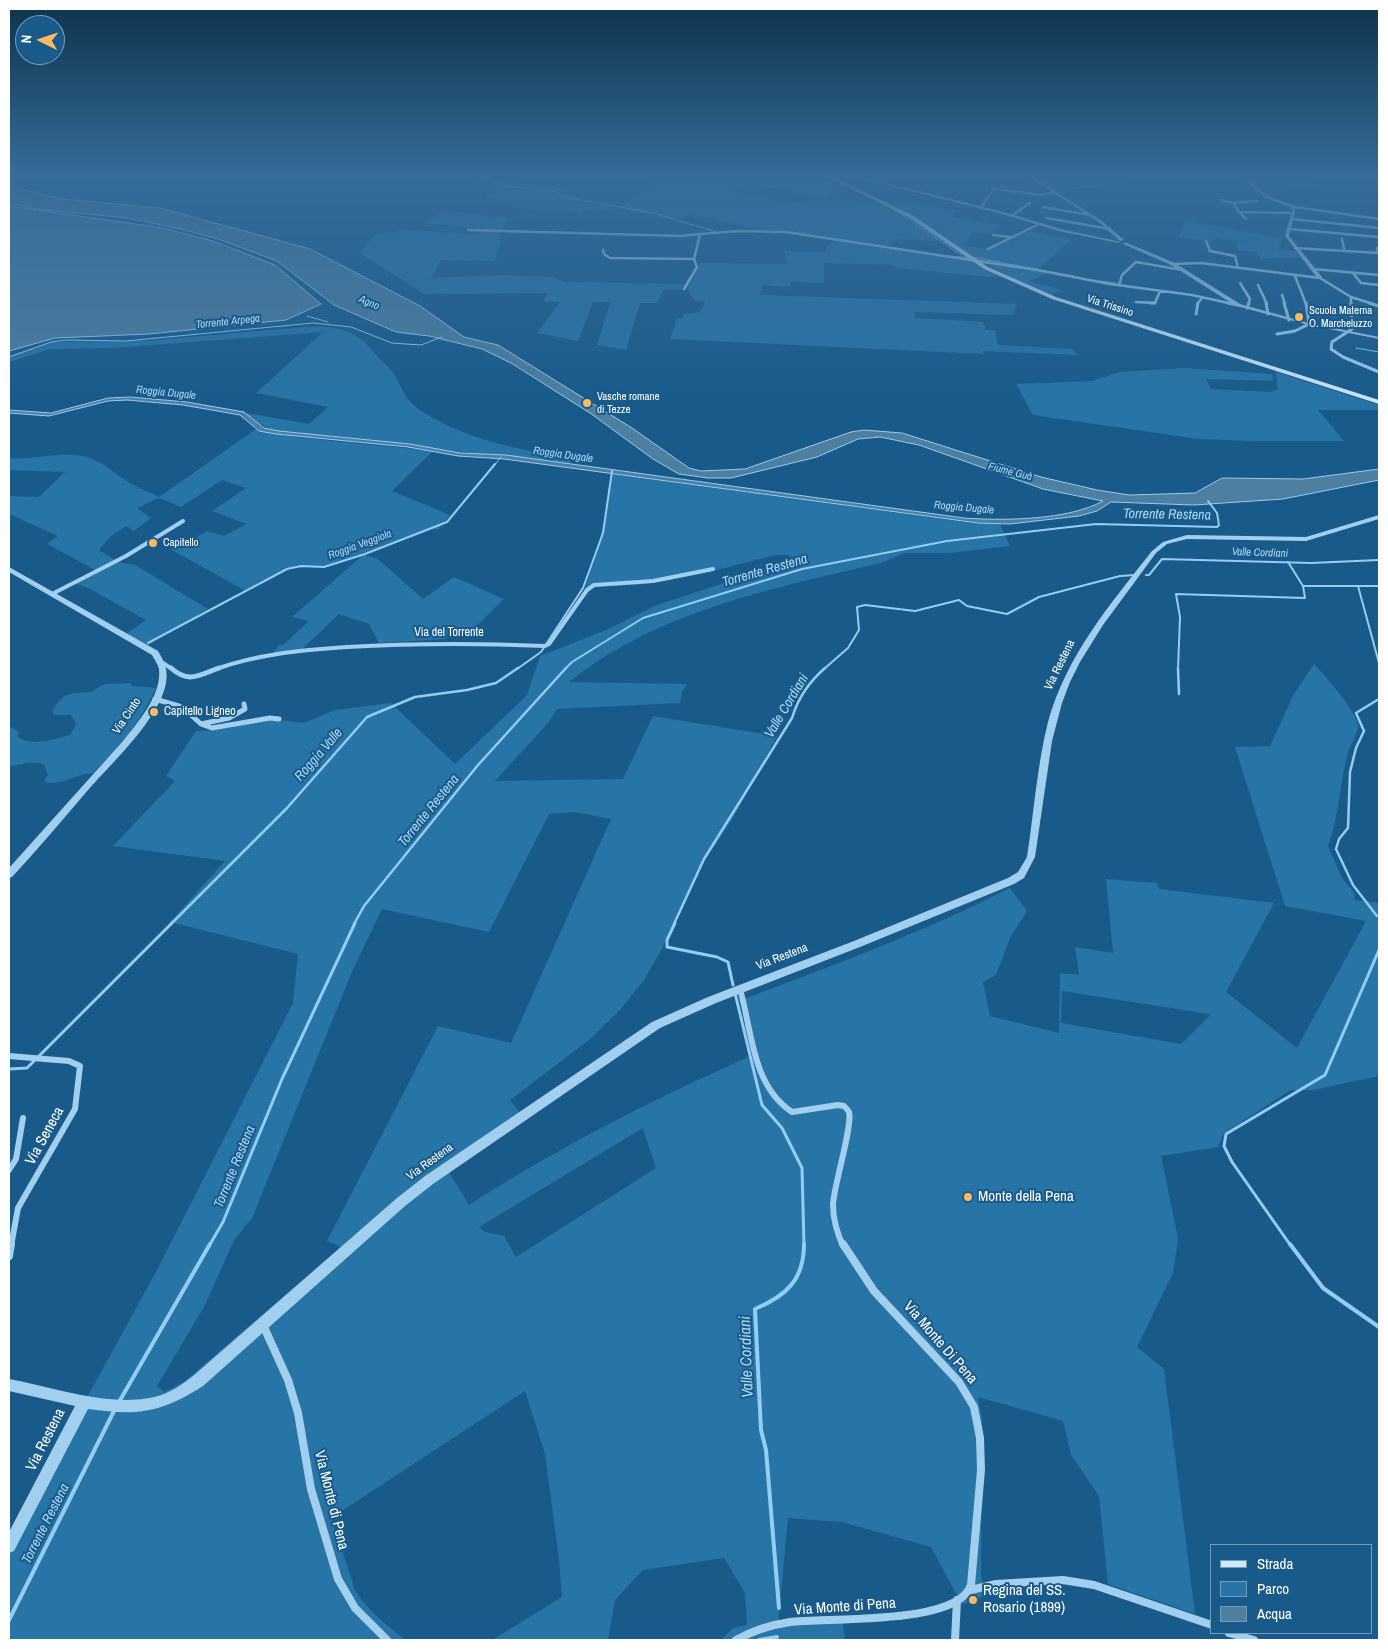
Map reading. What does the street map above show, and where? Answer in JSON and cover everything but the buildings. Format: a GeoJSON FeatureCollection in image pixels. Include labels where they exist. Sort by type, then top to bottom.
{"type":"FeatureCollection","features":[{"type":"Feature","properties":{"kind":"main road","name":"Via Trissino"},"geometry":{"type":"LineString","coordinates":[[962,252],[1018,284],[1054,298],[1379,402]]}},
{"type":"Feature","properties":{"kind":"street"},"geometry":{"type":"LineString","coordinates":[[603,252],[610,258],[694,260]]}},
{"type":"Feature","properties":{"kind":"street"},"geometry":{"type":"LineString","coordinates":[[684,289],[697,267],[694,260],[696,252]]}},
{"type":"Feature","properties":{"kind":"street"},"geometry":{"type":"LineString","coordinates":[[920,252],[1203,297],[1289,320],[1379,338]]}},
{"type":"Feature","properties":{"kind":"street"},"geometry":{"type":"LineString","coordinates":[[1145,252],[1173,264],[1238,305]]}},
{"type":"Feature","properties":{"kind":"street"},"geometry":{"type":"LineString","coordinates":[[1215,252],[1235,256],[1238,268]]}},
{"type":"Feature","properties":{"kind":"street"},"geometry":{"type":"LineString","coordinates":[[1298,252],[1320,278],[1350,297],[1379,306]]}},
{"type":"Feature","properties":{"kind":"street"},"geometry":{"type":"LineString","coordinates":[[1119,285],[1122,275],[1136,262],[1182,270]]}},
{"type":"Feature","properties":{"kind":"street"},"geometry":{"type":"LineString","coordinates":[[1173,264],[1201,263],[1320,278]]}},
{"type":"Feature","properties":{"kind":"street"},"geometry":{"type":"LineString","coordinates":[[1313,269],[1379,275]]}},
{"type":"Feature","properties":{"kind":"street"},"geometry":{"type":"LineString","coordinates":[[1353,272],[1361,283],[1379,285]]}},
{"type":"Feature","properties":{"kind":"street"},"geometry":{"type":"LineString","coordinates":[[1295,276],[1308,309],[1309,324]]}},
{"type":"Feature","properties":{"kind":"street"},"geometry":{"type":"LineString","coordinates":[[1240,283],[1250,299],[1247,308]]}},
{"type":"Feature","properties":{"kind":"street"},"geometry":{"type":"LineString","coordinates":[[1258,285],[1268,306],[1268,314]]}},
{"type":"Feature","properties":{"kind":"street"},"geometry":{"type":"LineString","coordinates":[[1136,302],[1155,303],[1160,291]]}},
{"type":"Feature","properties":{"kind":"street"},"geometry":{"type":"LineString","coordinates":[[1282,295],[1289,320]]}},
{"type":"Feature","properties":{"kind":"street"},"geometry":{"type":"LineString","coordinates":[[1196,314],[1197,304],[1203,297]]}},
{"type":"Feature","properties":{"kind":"street"},"geometry":{"type":"LineString","coordinates":[[1350,297],[1352,329],[1331,343],[1331,349],[1342,357],[1379,372]]}},
{"type":"Feature","properties":{"kind":"street"},"geometry":{"type":"LineString","coordinates":[[1277,334],[1295,331],[1309,324]]}},
{"type":"Feature","properties":{"kind":"street","name":"Via Restena"},"geometry":{"type":"LineString","coordinates":[[13,1386],[89,1403],[140,1405],[155,1403],[176,1395],[198,1381],[394,1208],[429,1180],[656,1025],[740,989],[958,904],[1003,885],[1021,875],[1031,857],[1051,727],[1069,676],[1083,649],[1154,552],[1165,543],[1187,537],[1306,539],[1379,516]]}},
{"type":"Feature","properties":{"kind":"street"},"geometry":{"type":"LineString","coordinates":[[52,594],[126,556],[183,521]]}},
{"type":"Feature","properties":{"kind":"street"},"geometry":{"type":"LineString","coordinates":[[9,569],[155,653],[163,663]]}},
{"type":"Feature","properties":{"kind":"street","name":"Via del Torrente"},"geometry":{"type":"LineString","coordinates":[[163,663],[167,664],[182,677],[191,678],[243,659],[309,650],[411,643],[466,642],[545,646],[549,644],[587,590],[594,585],[653,581],[713,569]]}},
{"type":"Feature","properties":{"kind":"street","name":"Via Cinto"},"geometry":{"type":"LineString","coordinates":[[9,874],[47,834],[79,794],[129,741],[155,699],[162,681],[163,663]]}},
{"type":"Feature","properties":{"kind":"street"},"geometry":{"type":"LineString","coordinates":[[155,699],[182,707],[201,724],[212,728],[223,728],[270,718],[279,719]]}},
{"type":"Feature","properties":{"kind":"street"},"geometry":{"type":"LineString","coordinates":[[201,724],[238,714],[245,709],[244,704]]}},
{"type":"Feature","properties":{"kind":"street","name":"Via Monte Di Pena"},"geometry":{"type":"LineString","coordinates":[[740,989],[759,1066],[769,1092],[786,1109],[792,1112],[838,1105],[844,1106],[848,1113],[849,1124],[835,1190],[834,1217],[836,1229],[852,1260],[916,1338],[956,1379],[974,1405],[980,1442],[971,1590]]}},
{"type":"Feature","properties":{"kind":"street","name":"Via Seneca"},"geometry":{"type":"LineString","coordinates":[[9,1056],[69,1061],[78,1063],[80,1066],[75,1109],[18,1208],[9,1256]]}},
{"type":"Feature","properties":{"kind":"street"},"geometry":{"type":"LineString","coordinates":[[9,1170],[16,1158],[23,1118]]}},
{"type":"Feature","properties":{"kind":"street","name":"Via Monte di Pena"},"geometry":{"type":"LineString","coordinates":[[263,1324],[288,1380],[298,1413],[311,1489],[338,1579],[355,1608],[387,1640]]}},
{"type":"Feature","properties":{"kind":"street","name":"Via Restena"},"geometry":{"type":"LineString","coordinates":[[9,1546],[89,1403]]}},
{"type":"Feature","properties":{"kind":"street"},"geometry":{"type":"LineString","coordinates":[[971,1590],[996,1584],[1063,1580],[1094,1585],[1210,1624]]}},
{"type":"Feature","properties":{"kind":"street","name":"Via Monte di Pena"},"geometry":{"type":"LineString","coordinates":[[736,1640],[746,1633],[761,1628],[843,1618],[901,1617],[957,1600],[966,1596],[971,1590]]}},
{"type":"Feature","properties":{"kind":"street"},"geometry":{"type":"LineString","coordinates":[[955,1640],[957,1600]]}},
{"type":"Feature","properties":{"kind":"street"},"geometry":{"type":"LineString","coordinates":[[1233,1634],[1254,1640]]}},
{"type":"Feature","properties":{"kind":"green space"},"geometry":{"type":"Polygon","coordinates":[[[498,252],[495,261],[441,260],[431,278],[500,275],[554,277],[564,282],[684,284],[681,289],[663,290],[658,303],[640,303],[626,350],[597,345],[610,302],[593,302],[578,341],[537,333],[560,302],[544,301],[548,293],[424,294],[360,253],[498,252]]]}},
{"type":"Feature","properties":{"kind":"green space"},"geometry":{"type":"Polygon","coordinates":[[[784,252],[909,252],[971,261],[1002,278],[895,268],[894,265],[824,263],[824,283],[791,282],[790,287],[763,285],[760,295],[1017,304],[1013,315],[915,312],[915,318],[983,322],[986,330],[995,330],[998,345],[1072,349],[1077,355],[983,351],[984,354],[670,339],[677,318],[683,319],[684,314],[700,312],[705,302],[694,300],[687,289],[699,267],[698,263],[788,264],[784,252]]]}},
{"type":"Feature","properties":{"kind":"green space"},"geometry":{"type":"Polygon","coordinates":[[[967,252],[1057,252],[1037,270],[1048,273],[1029,281],[1061,290],[1052,295],[989,265],[967,252]]]}},
{"type":"Feature","properties":{"kind":"green space"},"geometry":{"type":"Polygon","coordinates":[[[1256,252],[1297,252],[1301,258],[1270,258],[1262,260],[1256,252]]]}},
{"type":"Feature","properties":{"kind":"green space"},"geometry":{"type":"Polygon","coordinates":[[[305,327],[338,329],[346,331],[362,340],[392,371],[410,401],[420,410],[437,420],[455,429],[493,442],[572,458],[569,464],[279,431],[261,425],[254,420],[246,413],[309,424],[328,407],[256,393],[323,332],[114,348],[50,349],[9,362],[9,356],[51,342],[144,341],[305,327]]]}},
{"type":"Feature","properties":{"kind":"green space"},"geometry":{"type":"Polygon","coordinates":[[[1184,368],[1272,374],[1273,381],[1206,379],[1211,389],[1271,392],[1278,389],[1276,372],[1379,405],[1379,410],[1318,410],[1344,441],[1198,439],[1033,415],[1016,384],[1092,381],[1120,372],[1184,368]]]}},
{"type":"Feature","properties":{"kind":"green space"},"geometry":{"type":"Polygon","coordinates":[[[256,429],[295,437],[433,451],[392,491],[450,515],[439,529],[433,529],[364,555],[378,559],[423,599],[454,577],[504,599],[472,631],[448,632],[446,639],[379,643],[369,624],[339,614],[300,651],[273,653],[279,645],[283,645],[309,621],[292,617],[362,556],[323,567],[293,568],[282,571],[244,590],[170,549],[179,548],[207,531],[224,536],[246,524],[212,511],[246,488],[222,480],[181,507],[159,498],[137,508],[151,518],[134,531],[126,526],[110,537],[99,550],[118,562],[135,565],[208,609],[148,645],[126,634],[146,620],[88,588],[74,583],[97,571],[47,544],[58,536],[9,514],[9,496],[39,497],[65,472],[9,470],[9,458],[66,455],[91,458],[125,480],[159,497],[256,429]]]}},
{"type":"Feature","properties":{"kind":"green space"},"geometry":{"type":"Polygon","coordinates":[[[612,474],[964,522],[1000,524],[1010,546],[949,553],[904,553],[881,563],[799,582],[718,605],[640,637],[604,658],[569,682],[687,684],[682,692],[680,703],[557,709],[548,723],[495,781],[623,779],[653,716],[777,736],[733,818],[699,869],[662,949],[644,980],[620,1010],[589,1040],[510,1100],[520,1113],[444,1164],[469,1205],[573,1143],[681,1088],[755,1054],[744,999],[845,961],[945,919],[1010,888],[1027,911],[1010,938],[996,975],[983,982],[990,1016],[1059,1033],[1060,973],[1079,975],[1075,947],[1113,953],[1106,879],[1157,883],[1159,889],[1274,903],[1226,992],[1297,1048],[1366,921],[1285,906],[1235,747],[1270,746],[1294,694],[1314,664],[1340,694],[1353,713],[1358,727],[1348,752],[1335,823],[1328,846],[1342,878],[1354,892],[1355,900],[1379,903],[1379,1076],[1313,1090],[1291,1090],[1224,1133],[1218,1147],[1161,1156],[1178,1239],[1173,1273],[1137,1347],[1164,1369],[1195,1614],[1108,1584],[1099,1496],[1071,1455],[1063,1421],[978,1397],[982,1420],[981,1574],[984,1596],[976,1599],[977,1602],[972,1604],[970,1601],[962,1605],[931,1547],[842,1522],[788,1518],[778,1625],[842,1617],[845,1640],[721,1640],[733,1628],[747,1625],[745,1593],[724,1558],[643,1570],[615,1600],[608,1640],[492,1640],[562,1597],[559,1559],[545,1454],[525,1391],[331,1518],[354,1588],[365,1605],[405,1640],[9,1640],[9,1540],[157,1270],[293,1003],[298,954],[170,922],[225,861],[113,846],[175,781],[166,776],[196,731],[218,730],[270,719],[304,723],[335,710],[391,703],[455,764],[527,695],[540,656],[604,631],[657,605],[797,559],[787,555],[776,555],[667,580],[585,589],[604,524],[612,474]],[[575,812],[549,814],[489,932],[382,909],[354,967],[252,1218],[234,1240],[205,1305],[157,1386],[164,1392],[185,1381],[341,1247],[327,1241],[438,1026],[511,1043],[611,819],[575,812]],[[1062,991],[1061,1023],[1181,1044],[1210,1015],[1209,1014],[1062,991]],[[643,1128],[479,1227],[485,1232],[504,1236],[516,1257],[656,1168],[643,1128]]]}},
{"type":"Feature","properties":{"kind":"green space"},"geometry":{"type":"Polygon","coordinates":[[[130,683],[132,686],[156,688],[129,734],[93,773],[60,782],[48,783],[44,781],[48,775],[44,765],[30,763],[9,766],[9,726],[19,732],[17,736],[28,741],[41,742],[67,736],[71,734],[76,724],[71,715],[54,715],[52,712],[63,697],[92,691],[103,685],[130,683]]]}},
{"type":"Feature","properties":{"kind":"water"},"geometry":{"type":"Polygon","coordinates":[[[9,252],[241,252],[275,265],[321,304],[286,320],[149,334],[55,338],[9,351],[9,252]]]}},
{"type":"Feature","properties":{"kind":"water"},"geometry":{"type":"Polygon","coordinates":[[[253,252],[316,252],[420,306],[464,337],[498,345],[632,428],[689,468],[701,471],[745,469],[851,432],[864,430],[902,433],[1041,477],[1097,490],[1129,495],[1195,493],[1222,478],[1303,479],[1379,469],[1379,480],[1283,499],[1194,505],[1111,502],[1097,511],[1079,516],[1010,524],[978,523],[504,459],[458,456],[408,447],[276,434],[259,431],[240,415],[183,405],[127,400],[108,401],[49,416],[9,413],[9,410],[51,413],[108,398],[130,397],[187,402],[244,412],[264,428],[279,431],[410,444],[460,453],[506,455],[964,518],[1017,519],[1055,516],[1089,507],[1103,501],[1043,489],[919,445],[880,437],[858,439],[817,457],[731,478],[708,478],[679,474],[653,459],[590,413],[511,363],[482,349],[429,336],[396,332],[334,305],[277,261],[253,252]]]}},
{"type":"Feature","properties":{"kind":"waterway"},"geometry":{"type":"LineString","coordinates":[[957,252],[961,255]]}},
{"type":"Feature","properties":{"kind":"waterway"},"geometry":{"type":"LineString","coordinates":[[947,256],[977,258],[1073,276]]}},
{"type":"Feature","properties":{"kind":"waterway"},"geometry":{"type":"LineString","coordinates":[[1100,281],[1116,283]]}},
{"type":"Feature","properties":{"kind":"waterway"},"geometry":{"type":"LineString","coordinates":[[307,316],[328,322]]}},
{"type":"Feature","properties":{"kind":"waterway","name":"Torrente Arpega"},"geometry":{"type":"LineString","coordinates":[[9,357],[51,342],[66,340],[126,341],[313,323],[351,327],[392,343],[421,345],[442,337]]}},
{"type":"Feature","properties":{"kind":"waterway"},"geometry":{"type":"LineString","coordinates":[[1356,348],[1379,352]]}},
{"type":"Feature","properties":{"kind":"waterway","name":"Roggia Veggiola"},"geometry":{"type":"LineString","coordinates":[[494,466],[501,457]]}},
{"type":"Feature","properties":{"kind":"waterway","name":"Roggia Veggiola"},"geometry":{"type":"LineString","coordinates":[[148,643],[287,569],[301,566],[324,567],[365,554],[447,522],[495,464]]}},
{"type":"Feature","properties":{"kind":"waterway","name":"Roggia Valle"},"geometry":{"type":"LineString","coordinates":[[517,669],[541,652],[583,588],[603,533],[612,471]]}},
{"type":"Feature","properties":{"kind":"waterway","name":"Torrente Restena"},"geometry":{"type":"LineString","coordinates":[[566,668],[572,662],[643,618],[802,569],[947,541],[1096,524],[1217,527],[1219,525],[1217,513],[1208,501]]}},
{"type":"Feature","properties":{"kind":"waterway","name":"Valle Cordiani"},"geometry":{"type":"LineString","coordinates":[[1146,575],[1149,575],[1162,559],[1288,562]]}},
{"type":"Feature","properties":{"kind":"waterway","name":"Valle Cordiani"},"geometry":{"type":"LineString","coordinates":[[1288,562],[1379,560]]}},
{"type":"Feature","properties":{"kind":"waterway"},"geometry":{"type":"LineString","coordinates":[[1288,562],[1303,586]]}},
{"type":"Feature","properties":{"kind":"waterway","name":"Valle Cordiani"},"geometry":{"type":"LineString","coordinates":[[824,669],[848,648],[859,630],[857,607],[865,605],[915,611],[959,600],[967,606],[1007,614],[1039,597],[1120,576],[1134,575]]}},
{"type":"Feature","properties":{"kind":"waterway"},"geometry":{"type":"LineString","coordinates":[[1178,668],[1180,617],[1176,594],[1305,598],[1303,586]]}},
{"type":"Feature","properties":{"kind":"waterway"},"geometry":{"type":"LineString","coordinates":[[1303,586],[1358,586]]}},
{"type":"Feature","properties":{"kind":"waterway"},"geometry":{"type":"LineString","coordinates":[[1358,586],[1379,586]]}},
{"type":"Feature","properties":{"kind":"waterway"},"geometry":{"type":"LineString","coordinates":[[1358,586],[1379,663]]}},
{"type":"Feature","properties":{"kind":"waterway","name":"Roggia Valle"},"geometry":{"type":"LineString","coordinates":[[9,1069],[27,1068],[287,808],[367,717],[415,697],[467,690],[496,683],[518,668]]}},
{"type":"Feature","properties":{"kind":"waterway","name":"Torrente Restena"},"geometry":{"type":"LineString","coordinates":[[354,924],[364,906],[478,765],[566,668]]}},
{"type":"Feature","properties":{"kind":"waterway","name":"Valle Cordiani"},"geometry":{"type":"LineString","coordinates":[[674,924],[704,859],[792,718],[805,690],[825,668]]}},
{"type":"Feature","properties":{"kind":"waterway"},"geometry":{"type":"LineString","coordinates":[[1178,668],[1179,694]]}},
{"type":"Feature","properties":{"kind":"waterway"},"geometry":{"type":"LineString","coordinates":[[1377,916],[1353,885],[1336,849],[1339,839],[1348,828],[1350,772],[1356,748],[1364,731],[1356,713],[1379,699]]}},
{"type":"Feature","properties":{"kind":"waterway","name":"Torrente Restena"},"geometry":{"type":"LineString","coordinates":[[209,1246],[223,1222],[282,1079],[355,923]]}},
{"type":"Feature","properties":{"kind":"waterway","name":"Valle Cordiani"},"geometry":{"type":"LineString","coordinates":[[675,923],[667,940],[667,947],[717,957],[728,962],[733,985]]}},
{"type":"Feature","properties":{"kind":"waterway"},"geometry":{"type":"LineString","coordinates":[[1291,1246],[1232,1162],[1224,1146],[1226,1134],[1325,1075],[1379,950]]}},
{"type":"Feature","properties":{"kind":"waterway","name":"Valle Cordiani"},"geometry":{"type":"LineString","coordinates":[[735,993],[762,1105],[782,1128],[802,1168],[804,1244]]}},
{"type":"Feature","properties":{"kind":"waterway","name":"Torrente Restena"},"geometry":{"type":"LineString","coordinates":[[119,1402],[210,1244]]}},
{"type":"Feature","properties":{"kind":"waterway","name":"Valle Cordiani"},"geometry":{"type":"LineString","coordinates":[[779,1608],[766,1450],[761,1430],[755,1309],[776,1298],[791,1285],[801,1268],[804,1244]]}},
{"type":"Feature","properties":{"kind":"waterway"},"geometry":{"type":"LineString","coordinates":[[1290,1244],[1323,1288],[1379,1327]]}},
{"type":"Feature","properties":{"kind":"waterway","name":"Torrente Restena"},"geometry":{"type":"LineString","coordinates":[[9,1620],[115,1409]]}},
{"type":"Feature","properties":{"kind":"waterway","name":"Valle Cordiani"},"geometry":{"type":"LineString","coordinates":[[759,1640],[777,1637]]}},
{"type":"Feature","properties":{"kind":"place","name":"Scuola Materna O. Marcheluzzo"},"geometry":{"type":"Point","coordinates":[1299,317]}},
{"type":"Feature","properties":{"kind":"place","name":"Vasche romane di Tezze"},"geometry":{"type":"Point","coordinates":[587,403]}},
{"type":"Feature","properties":{"kind":"place","name":"Capitello"},"geometry":{"type":"Point","coordinates":[153,543]}},
{"type":"Feature","properties":{"kind":"place","name":"Capitello Ligneo"},"geometry":{"type":"Point","coordinates":[154,712]}},
{"type":"Feature","properties":{"kind":"place","name":"Monte della Pena"},"geometry":{"type":"Point","coordinates":[968,1197]}},
{"type":"Feature","properties":{"kind":"place","name":"Regina del SS. Rosario (1899)"},"geometry":{"type":"Point","coordinates":[973,1600]}},
{"type":"Feature","properties":{"kind":"water label","name":"Agno"},"geometry":{"type":"Point","coordinates":[369,303]}},
{"type":"Feature","properties":{"kind":"water label","name":"Roggia Dugale"},"geometry":{"type":"Point","coordinates":[166,393]}},
{"type":"Feature","properties":{"kind":"water label","name":"Roggia Dugale"},"geometry":{"type":"Point","coordinates":[563,455]}},
{"type":"Feature","properties":{"kind":"water label","name":"Fiume Guà"},"geometry":{"type":"Point","coordinates":[1010,472]}},
{"type":"Feature","properties":{"kind":"water label","name":"Roggia Dugale"},"geometry":{"type":"Point","coordinates":[964,508]}}]}
